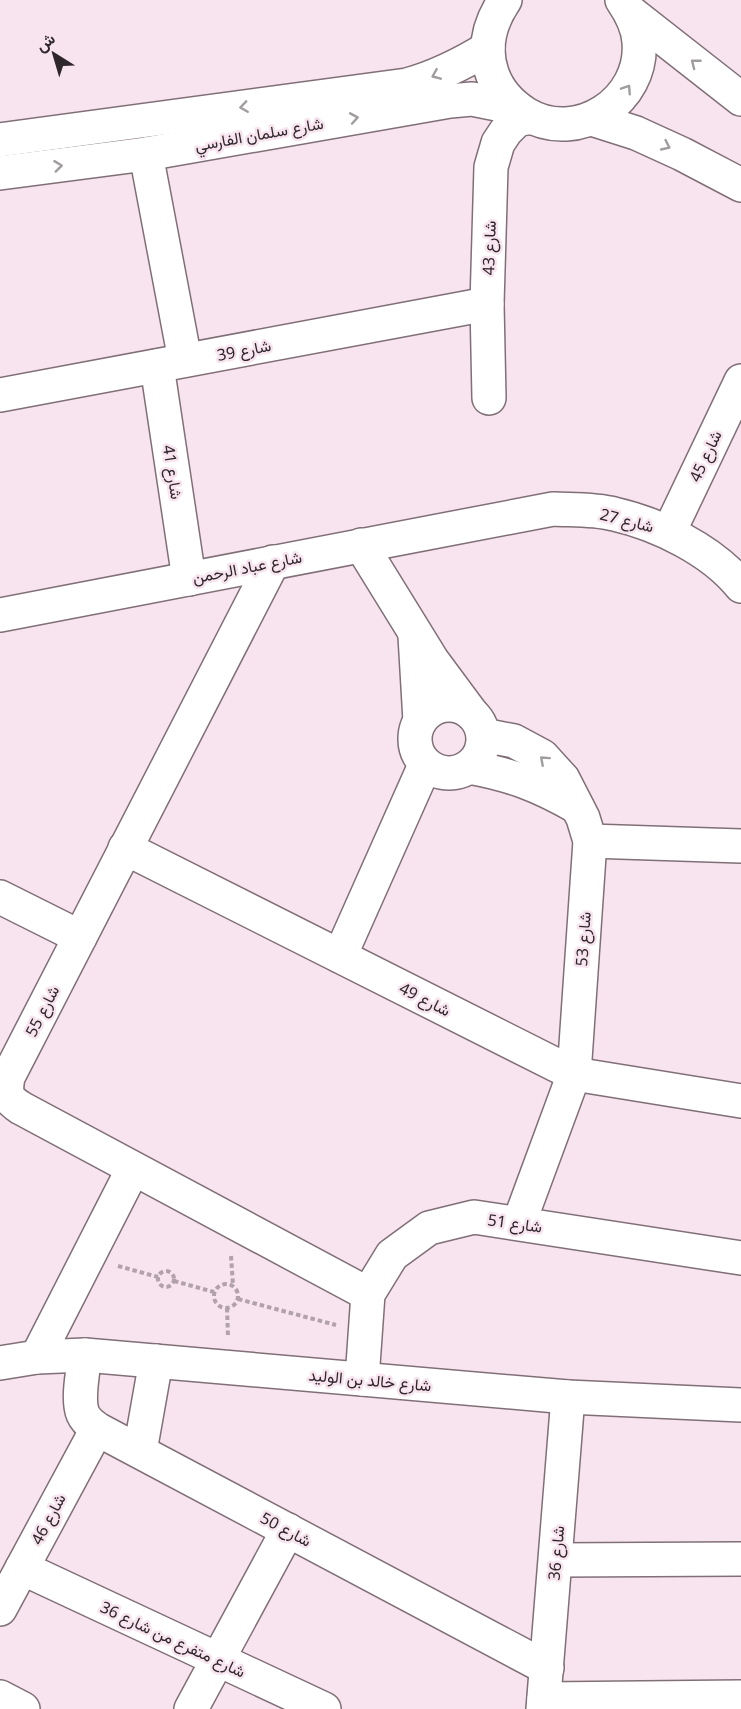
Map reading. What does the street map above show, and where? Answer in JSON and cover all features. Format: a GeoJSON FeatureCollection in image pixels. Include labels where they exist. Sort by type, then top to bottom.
{"type":"FeatureCollection","features":[{"type":"Feature","properties":{"kind":"street"},"geometry":{"type":"LineString","coordinates":[[505,0],[495,15],[489,31],[489,66],[504,96],[524,113]]}},
{"type":"Feature","properties":{"kind":"street"},"geometry":{"type":"LineString","coordinates":[[626,6],[741,99]]}},
{"type":"Feature","properties":{"kind":"street"},"geometry":{"type":"LineString","coordinates":[[591,119],[618,101],[628,89],[635,74],[639,58],[639,42],[637,27],[626,6]]}},
{"type":"Feature","properties":{"kind":"street","name":"شارع سلمان الفارسي"},"geometry":{"type":"LineString","coordinates":[[0,140],[407,85],[466,62],[488,48]]}},
{"type":"Feature","properties":{"kind":"street","name":"شارع سلمان الفارسي"},"geometry":{"type":"LineString","coordinates":[[0,173],[146,154],[450,100],[472,99],[524,113],[546,122],[577,123],[591,119]]}},
{"type":"Feature","properties":{"kind":"street","name":"شارع 43"},"geometry":{"type":"LineString","coordinates":[[489,398],[487,304],[491,167],[498,143],[506,131],[524,113]]}},
{"type":"Feature","properties":{"kind":"street"},"geometry":{"type":"LineString","coordinates":[[591,119],[636,132],[741,185]]}},
{"type":"Feature","properties":{"kind":"street","name":"شارع 41"},"geometry":{"type":"LineString","coordinates":[[146,154],[171,363],[189,579]]}},
{"type":"Feature","properties":{"kind":"street","name":"شارع 39"},"geometry":{"type":"LineString","coordinates":[[0,395],[487,304]]}},
{"type":"Feature","properties":{"kind":"street","name":"شارع 45"},"geometry":{"type":"LineString","coordinates":[[669,532],[741,381]]}},
{"type":"Feature","properties":{"kind":"street","name":"شارع 27"},"geometry":{"type":"LineString","coordinates":[[495,519],[553,509],[613,513],[669,532],[705,553],[741,586]]}},
{"type":"Feature","properties":{"kind":"street","name":"شارع عباد الرحمن"},"geometry":{"type":"LineString","coordinates":[[0,615],[495,519]]}},
{"type":"Feature","properties":{"kind":"street"},"geometry":{"type":"LineString","coordinates":[[361,545],[438,669],[477,725],[482,747],[477,758],[469,767],[447,774],[425,765],[418,755],[415,732],[420,721],[428,712],[450,705],[462,708],[477,725]]}},
{"type":"Feature","properties":{"kind":"street","name":"شارع 55"},"geometry":{"type":"LineString","coordinates":[[273,562],[8,1077],[6,1089],[10,1101],[21,1108],[368,1294]]}},
{"type":"Feature","properties":{"kind":"street"},"geometry":{"type":"LineString","coordinates":[[414,631],[420,721]]}},
{"type":"Feature","properties":{"kind":"street","name":"شارع 53"},"geometry":{"type":"LineString","coordinates":[[477,725],[542,756],[563,779],[583,818],[590,841],[574,1074],[519,1223]]}},
{"type":"Feature","properties":{"kind":"street"},"geometry":{"type":"LineString","coordinates":[[340,956],[425,765]]}},
{"type":"Feature","properties":{"kind":"street"},"geometry":{"type":"LineString","coordinates":[[469,767],[498,772],[525,781],[577,807]]}},
{"type":"Feature","properties":{"kind":"street"},"geometry":{"type":"LineString","coordinates":[[590,841],[741,846]]}},
{"type":"Feature","properties":{"kind":"street","name":"شارع 49"},"geometry":{"type":"LineString","coordinates":[[125,848],[574,1074],[741,1101]]}},
{"type":"Feature","properties":{"kind":"street"},"geometry":{"type":"LineString","coordinates":[[0,897],[80,937]]}},
{"type":"Feature","properties":{"kind":"street"},"geometry":{"type":"LineString","coordinates":[[37,1357],[133,1169]]}},
{"type":"Feature","properties":{"kind":"street","name":"شارع 51"},"geometry":{"type":"LineString","coordinates":[[362,1379],[368,1294],[392,1256],[429,1228],[474,1217],[741,1258]]}},
{"type":"Feature","properties":{"kind":"street","name":"شارع خالد بن الوليد"},"geometry":{"type":"LineString","coordinates":[[0,1363],[37,1357],[85,1355],[568,1397],[741,1405]]}},
{"type":"Feature","properties":{"kind":"street","name":"شارع 50"},"geometry":{"type":"LineString","coordinates":[[85,1355],[80,1402],[88,1422],[97,1429],[288,1530],[545,1692]]}},
{"type":"Feature","properties":{"kind":"street"},"geometry":{"type":"LineString","coordinates":[[140,1452],[156,1360]]}},
{"type":"Feature","properties":{"kind":"street","name":"شارع 36"},"geometry":{"type":"LineString","coordinates":[[545,1692],[568,1397]]}},
{"type":"Feature","properties":{"kind":"street","name":"شارع 46"},"geometry":{"type":"LineString","coordinates":[[0,1609],[97,1429]]}},
{"type":"Feature","properties":{"kind":"street"},"geometry":{"type":"LineString","coordinates":[[191,1709],[288,1530]]}},
{"type":"Feature","properties":{"kind":"street"},"geometry":{"type":"LineString","coordinates":[[556,1560],[741,1559]]}},
{"type":"Feature","properties":{"kind":"street","name":"شارع متفرع من شارع 36"},"geometry":{"type":"LineString","coordinates":[[22,1568],[324,1709]]}},
{"type":"Feature","properties":{"kind":"street"},"geometry":{"type":"LineString","coordinates":[[545,1692],[741,1697]]}},
{"type":"Feature","properties":{"kind":"street"},"geometry":{"type":"LineString","coordinates":[[0,1697],[23,1709]]}},
{"type":"Feature","properties":{"kind":"path"},"geometry":{"type":"LineString","coordinates":[[88,1258],[158,1277]]}},
{"type":"Feature","properties":{"kind":"path"},"geometry":{"type":"LineString","coordinates":[[166,1270],[171,1272],[174,1281],[166,1288],[161,1286],[158,1282],[160,1272],[166,1270]]}},
{"type":"Feature","properties":{"kind":"path"},"geometry":{"type":"LineString","coordinates":[[174,1281],[214,1292]]}},
{"type":"Feature","properties":{"kind":"path"},"geometry":{"type":"LineString","coordinates":[[226,1283],[233,1285],[238,1291],[238,1299],[234,1305],[227,1308],[219,1306],[214,1300],[214,1292],[218,1286],[226,1283]]}},
{"type":"Feature","properties":{"kind":"path"},"geometry":{"type":"LineString","coordinates":[[238,1299],[365,1334]]}}]}
